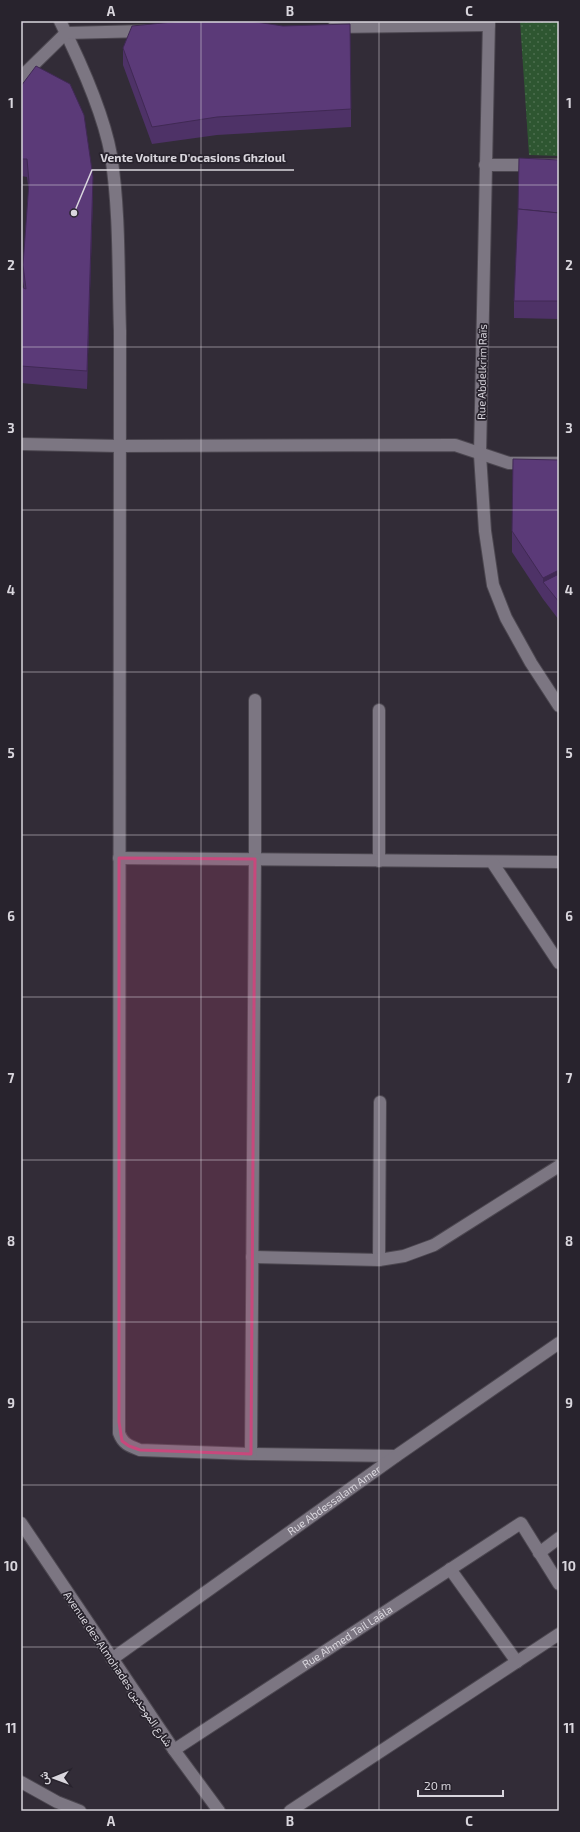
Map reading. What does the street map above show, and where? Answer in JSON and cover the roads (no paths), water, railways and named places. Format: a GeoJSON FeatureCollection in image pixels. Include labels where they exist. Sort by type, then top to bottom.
{"type":"FeatureCollection","features":[{"type":"Feature","properties":{"kind":"street"},"geometry":{"type":"LineString","coordinates":[[60,21],[101,118],[110,153],[116,192],[120,331],[120,1433],[122,1441],[129,1446],[140,1450],[251,1454],[396,1456]]}},
{"type":"Feature","properties":{"kind":"street"},"geometry":{"type":"LineString","coordinates":[[327,25],[488,23]]}},
{"type":"Feature","properties":{"kind":"street","name":"Rue Abdelkrim Raïs"},"geometry":{"type":"LineString","coordinates":[[488,23],[480,455],[485,531],[493,585],[506,618],[531,663],[559,706]]}},
{"type":"Feature","properties":{"kind":"street"},"geometry":{"type":"LineString","coordinates":[[21,77],[66,33],[154,31]]}},
{"type":"Feature","properties":{"kind":"street"},"geometry":{"type":"LineString","coordinates":[[485,165],[559,164]]}},
{"type":"Feature","properties":{"kind":"street"},"geometry":{"type":"LineString","coordinates":[[21,444],[119,446],[455,445],[480,455],[509,463],[559,463]]}},
{"type":"Feature","properties":{"kind":"street"},"geometry":{"type":"LineString","coordinates":[[251,1454],[255,700]]}},
{"type":"Feature","properties":{"kind":"street"},"geometry":{"type":"LineString","coordinates":[[378,861],[379,710]]}},
{"type":"Feature","properties":{"kind":"street"},"geometry":{"type":"LineString","coordinates":[[119,858],[559,862]]}},
{"type":"Feature","properties":{"kind":"street"},"geometry":{"type":"LineString","coordinates":[[492,862],[559,963]]}},
{"type":"Feature","properties":{"kind":"street"},"geometry":{"type":"LineString","coordinates":[[379,1260],[380,1102]]}},
{"type":"Feature","properties":{"kind":"street"},"geometry":{"type":"LineString","coordinates":[[252,1257],[379,1260],[404,1256],[434,1245],[559,1166]]}},
{"type":"Feature","properties":{"kind":"street","name":"Rue Abdessalam Amer"},"geometry":{"type":"LineString","coordinates":[[112,1660],[396,1456],[559,1343]]}},
{"type":"Feature","properties":{"kind":"street","name":"Avenue des Almohades شارع الموحدين"},"geometry":{"type":"LineString","coordinates":[[21,1524],[174,1750],[219,1811]]}},
{"type":"Feature","properties":{"kind":"street","name":"Rue Ahmed Tail Laâla"},"geometry":{"type":"LineString","coordinates":[[174,1750],[521,1524],[539,1553]]}},
{"type":"Feature","properties":{"kind":"street"},"geometry":{"type":"LineString","coordinates":[[559,1538],[539,1553],[559,1584]]}},
{"type":"Feature","properties":{"kind":"street"},"geometry":{"type":"LineString","coordinates":[[450,1570],[517,1662]]}},
{"type":"Feature","properties":{"kind":"street"},"geometry":{"type":"LineString","coordinates":[[290,1811],[559,1634]]}},
{"type":"Feature","properties":{"kind":"street"},"geometry":{"type":"LineString","coordinates":[[21,1782],[58,1802],[80,1811]]}},
{"type":"Feature","properties":{"kind":"place","name":"Vente Voiture D'ocasions Ghzioul"},"geometry":{"type":"Point","coordinates":[74,213]}}]}
